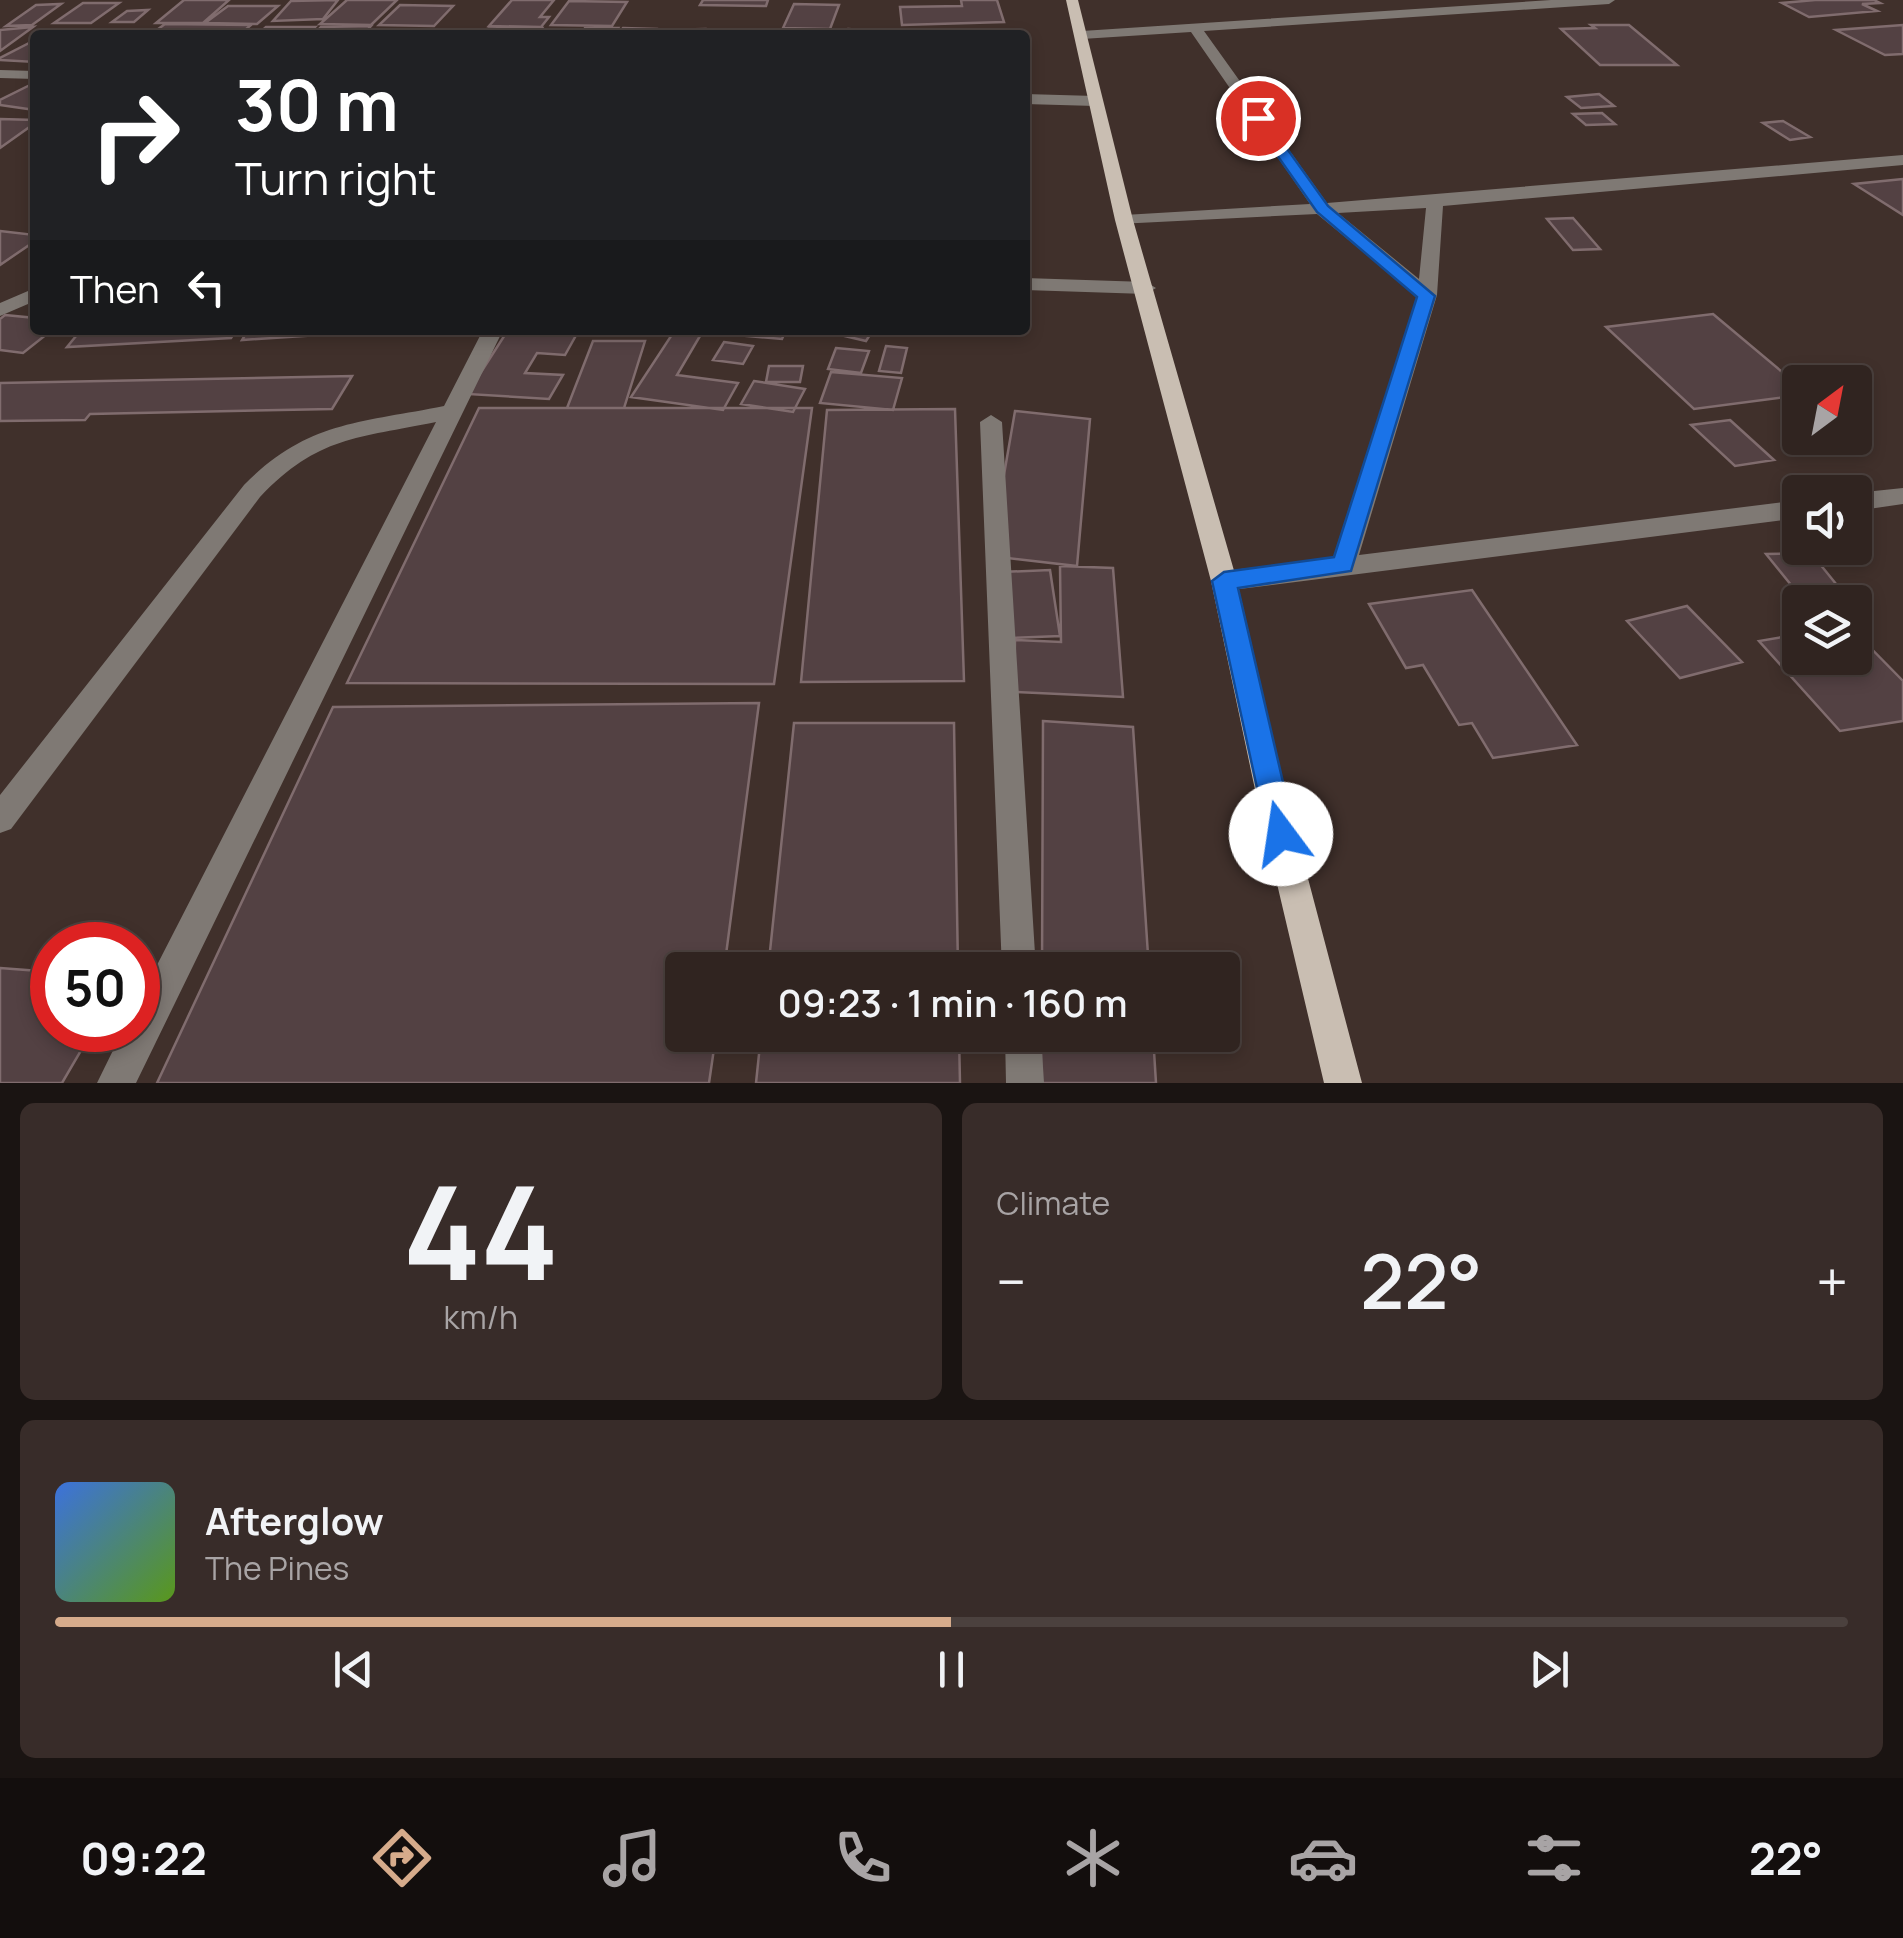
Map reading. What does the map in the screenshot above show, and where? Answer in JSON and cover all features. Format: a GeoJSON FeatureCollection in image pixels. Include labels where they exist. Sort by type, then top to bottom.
{"type":"FeatureCollection","features":[{"type":"Feature","properties":{"kind":"main road"},"geometry":{"type":"LineString","coordinates":[[1072,0],[1124,220],[1146,288],[1224,581],[1272,799],[1343,1083]]}},
{"type":"Feature","properties":{"kind":"street"},"geometry":{"type":"LineString","coordinates":[[1082,34],[1609,0]]}},
{"type":"Feature","properties":{"kind":"street"},"geometry":{"type":"LineString","coordinates":[[1194,26],[1322,209],[1426,296]]}},
{"type":"Feature","properties":{"kind":"street"},"geometry":{"type":"LineString","coordinates":[[1,74],[30,75]]}},
{"type":"Feature","properties":{"kind":"street"},"geometry":{"type":"LineString","coordinates":[[1030,99],[1095,100]]}},
{"type":"Feature","properties":{"kind":"street"},"geometry":{"type":"LineString","coordinates":[[1124,220],[1435,202],[1903,160]]}},
{"type":"Feature","properties":{"kind":"street"},"geometry":{"type":"LineString","coordinates":[[1343,565],[1426,296],[1435,202]]}},
{"type":"Feature","properties":{"kind":"street"},"geometry":{"type":"LineString","coordinates":[[1030,284],[1146,288]]}},
{"type":"Feature","properties":{"kind":"street"},"geometry":{"type":"LineString","coordinates":[[0,310],[30,296]]}},
{"type":"Feature","properties":{"kind":"street"},"geometry":{"type":"LineString","coordinates":[[116,1083],[490,335]]}},
{"type":"Feature","properties":{"kind":"street"},"geometry":{"type":"LineString","coordinates":[[0,820],[252,491],[280,462],[319,438],[453,410]]}},
{"type":"Feature","properties":{"kind":"street"},"geometry":{"type":"LineString","coordinates":[[992,422],[1019,952]]}},
{"type":"Feature","properties":{"kind":"street"},"geometry":{"type":"LineString","coordinates":[[1872,500],[1903,496]]}},
{"type":"Feature","properties":{"kind":"street"},"geometry":{"type":"LineString","coordinates":[[1224,581],[1782,511]]}},
{"type":"Feature","properties":{"kind":"street"},"geometry":{"type":"LineString","coordinates":[[1024,1052],[1025,1083]]}},
{"type":"Feature","properties":{"kind":"building"},"geometry":{"type":"Polygon","coordinates":[[[184,0],[229,0],[203,23],[156,23],[184,0]]]}},
{"type":"Feature","properties":{"kind":"building"},"geometry":{"type":"Polygon","coordinates":[[[338,0],[323,19],[273,21],[291,1],[338,0]]]}},
{"type":"Feature","properties":{"kind":"building"},"geometry":{"type":"Polygon","coordinates":[[[347,0],[397,0],[371,25],[320,24],[347,0]]]}},
{"type":"Feature","properties":{"kind":"building"},"geometry":{"type":"Polygon","coordinates":[[[512,0],[554,0],[540,17],[549,17],[541,27],[489,26],[512,0]]]}},
{"type":"Feature","properties":{"kind":"building"},"geometry":{"type":"Polygon","coordinates":[[[703,0],[768,0],[766,6],[700,5],[703,0]]]}},
{"type":"Feature","properties":{"kind":"building"},"geometry":{"type":"Polygon","coordinates":[[[961,0],[997,0],[1004,22],[902,25],[900,7],[962,6],[961,0]]]}},
{"type":"Feature","properties":{"kind":"building"},"geometry":{"type":"Polygon","coordinates":[[[569,1],[627,2],[612,26],[551,25],[569,1]]]}},
{"type":"Feature","properties":{"kind":"building"},"geometry":{"type":"Polygon","coordinates":[[[83,3],[119,3],[91,23],[54,23],[83,3]]]}},
{"type":"Feature","properties":{"kind":"building"},"geometry":{"type":"Polygon","coordinates":[[[1782,3],[1880,3],[1862,4],[1877,11],[1809,17],[1782,3]]]}},
{"type":"Feature","properties":{"kind":"building"},"geometry":{"type":"Polygon","coordinates":[[[61,4],[32,25],[6,26],[36,5],[61,4]]]}},
{"type":"Feature","properties":{"kind":"building"},"geometry":{"type":"Polygon","coordinates":[[[794,4],[839,5],[830,29],[783,28],[794,4]]]}},
{"type":"Feature","properties":{"kind":"building"},"geometry":{"type":"Polygon","coordinates":[[[400,5],[453,6],[434,26],[379,25],[400,5]]]}},
{"type":"Feature","properties":{"kind":"building"},"geometry":{"type":"Polygon","coordinates":[[[228,6],[278,6],[257,24],[205,23],[228,6]]]}},
{"type":"Feature","properties":{"kind":"building"},"geometry":{"type":"Polygon","coordinates":[[[148,10],[134,22],[112,22],[127,11],[148,10]]]}},
{"type":"Feature","properties":{"kind":"building"},"geometry":{"type":"Polygon","coordinates":[[[165,24],[251,25],[245,30],[157,30],[165,24]]]}},
{"type":"Feature","properties":{"kind":"building"},"geometry":{"type":"Polygon","coordinates":[[[1591,25],[1629,25],[1677,65],[1600,65],[1561,29],[1595,28],[1591,25]]]}},
{"type":"Feature","properties":{"kind":"building"},"geometry":{"type":"Polygon","coordinates":[[[1903,25],[1903,54],[1885,55],[1836,30],[1903,25]]]}},
{"type":"Feature","properties":{"kind":"building"},"geometry":{"type":"Polygon","coordinates":[[[371,26],[367,30],[318,30],[371,26]]]}},
{"type":"Feature","properties":{"kind":"building"},"geometry":{"type":"Polygon","coordinates":[[[33,27],[0,51],[0,30],[33,27]]]}},
{"type":"Feature","properties":{"kind":"building"},"geometry":{"type":"Polygon","coordinates":[[[266,27],[315,27],[312,30],[263,30],[266,27]]]}},
{"type":"Feature","properties":{"kind":"building"},"geometry":{"type":"Polygon","coordinates":[[[489,28],[542,28],[541,30],[489,28]]]}},
{"type":"Feature","properties":{"kind":"building"},"geometry":{"type":"Polygon","coordinates":[[[585,28],[618,28],[617,30],[585,28]]]}},
{"type":"Feature","properties":{"kind":"building"},"geometry":{"type":"Polygon","coordinates":[[[30,43],[30,62],[0,58],[30,43]]]}},
{"type":"Feature","properties":{"kind":"building"},"geometry":{"type":"Polygon","coordinates":[[[30,85],[30,109],[0,105],[0,100],[30,85]]]}},
{"type":"Feature","properties":{"kind":"building"},"geometry":{"type":"Polygon","coordinates":[[[1599,94],[1614,106],[1581,108],[1567,97],[1599,94]]]}},
{"type":"Feature","properties":{"kind":"building"},"geometry":{"type":"Polygon","coordinates":[[[1602,113],[1615,124],[1586,125],[1573,114],[1602,113]]]}},
{"type":"Feature","properties":{"kind":"building"},"geometry":{"type":"Polygon","coordinates":[[[0,119],[30,120],[30,127],[0,148],[0,119]]]}},
{"type":"Feature","properties":{"kind":"building"},"geometry":{"type":"Polygon","coordinates":[[[1783,121],[1810,137],[1790,140],[1763,123],[1783,121]]]}},
{"type":"Feature","properties":{"kind":"building"},"geometry":{"type":"Polygon","coordinates":[[[1903,179],[1903,215],[1854,184],[1903,179]]]}},
{"type":"Feature","properties":{"kind":"building"},"geometry":{"type":"Polygon","coordinates":[[[1573,218],[1600,249],[1573,250],[1547,219],[1573,218]]]}},
{"type":"Feature","properties":{"kind":"building"},"geometry":{"type":"Polygon","coordinates":[[[0,231],[30,234],[30,244],[0,265],[0,231]]]}},
{"type":"Feature","properties":{"kind":"building"},"geometry":{"type":"Polygon","coordinates":[[[1713,314],[1782,372],[1782,397],[1694,409],[1606,327],[1713,314]]]}},
{"type":"Feature","properties":{"kind":"building"},"geometry":{"type":"Polygon","coordinates":[[[5,315],[30,318],[30,335],[46,335],[23,353],[0,350],[0,319],[5,315]]]}},
{"type":"Feature","properties":{"kind":"building"},"geometry":{"type":"Polygon","coordinates":[[[77,335],[233,335],[231,338],[67,347],[77,335]]]}},
{"type":"Feature","properties":{"kind":"building"},"geometry":{"type":"Polygon","coordinates":[[[245,335],[319,335],[242,340],[245,335]]]}},
{"type":"Feature","properties":{"kind":"building"},"geometry":{"type":"Polygon","coordinates":[[[505,335],[576,335],[565,355],[537,353],[525,373],[563,375],[549,399],[467,394],[505,335]]]}},
{"type":"Feature","properties":{"kind":"building"},"geometry":{"type":"Polygon","coordinates":[[[672,335],[700,336],[677,375],[738,383],[723,410],[631,397],[672,335]]]}},
{"type":"Feature","properties":{"kind":"building"},"geometry":{"type":"Polygon","coordinates":[[[736,335],[784,335],[782,339],[736,335]]]}},
{"type":"Feature","properties":{"kind":"building"},"geometry":{"type":"Polygon","coordinates":[[[840,335],[870,335],[866,341],[840,335]]]}},
{"type":"Feature","properties":{"kind":"building"},"geometry":{"type":"Polygon","coordinates":[[[593,341],[645,341],[624,408],[567,408],[593,341]]]}},
{"type":"Feature","properties":{"kind":"building"},"geometry":{"type":"Polygon","coordinates":[[[724,342],[753,346],[743,364],[713,360],[724,342]]]}},
{"type":"Feature","properties":{"kind":"building"},"geometry":{"type":"Polygon","coordinates":[[[886,346],[907,348],[901,373],[879,371],[886,346]]]}},
{"type":"Feature","properties":{"kind":"building"},"geometry":{"type":"Polygon","coordinates":[[[836,348],[869,351],[861,373],[828,369],[836,348]]]}},
{"type":"Feature","properties":{"kind":"building"},"geometry":{"type":"Polygon","coordinates":[[[769,366],[803,366],[800,382],[766,382],[769,366]]]}},
{"type":"Feature","properties":{"kind":"building"},"geometry":{"type":"Polygon","coordinates":[[[831,372],[902,378],[893,410],[820,403],[831,372]]]}},
{"type":"Feature","properties":{"kind":"building"},"geometry":{"type":"Polygon","coordinates":[[[352,376],[332,409],[90,414],[85,420],[0,421],[0,383],[352,376]]]}},
{"type":"Feature","properties":{"kind":"building"},"geometry":{"type":"Polygon","coordinates":[[[754,381],[805,389],[793,412],[741,404],[754,381]]]}},
{"type":"Feature","properties":{"kind":"building"},"geometry":{"type":"Polygon","coordinates":[[[479,408],[812,408],[774,684],[347,683],[479,408]]]}},
{"type":"Feature","properties":{"kind":"building"},"geometry":{"type":"Polygon","coordinates":[[[955,409],[964,681],[801,682],[827,410],[955,409]]]}},
{"type":"Feature","properties":{"kind":"building"},"geometry":{"type":"Polygon","coordinates":[[[1015,411],[1090,419],[1077,566],[990,556],[1015,411]]]}},
{"type":"Feature","properties":{"kind":"building"},"geometry":{"type":"Polygon","coordinates":[[[1730,420],[1774,460],[1735,466],[1691,425],[1730,420]]]}},
{"type":"Feature","properties":{"kind":"building"},"geometry":{"type":"Polygon","coordinates":[[[1766,554],[1782,554],[1782,565],[1821,565],[1837,585],[1791,585],[1766,554]]]}},
{"type":"Feature","properties":{"kind":"building"},"geometry":{"type":"Polygon","coordinates":[[[1060,566],[1113,568],[1123,697],[1014,692],[1015,640],[1061,642],[1060,566]]]}},
{"type":"Feature","properties":{"kind":"building"},"geometry":{"type":"Polygon","coordinates":[[[1050,570],[1060,636],[1009,638],[1001,572],[1050,570]]]}},
{"type":"Feature","properties":{"kind":"building"},"geometry":{"type":"Polygon","coordinates":[[[1472,590],[1577,745],[1493,758],[1472,723],[1459,725],[1423,665],[1406,668],[1369,604],[1472,590]]]}},
{"type":"Feature","properties":{"kind":"building"},"geometry":{"type":"Polygon","coordinates":[[[1687,606],[1742,662],[1680,678],[1627,621],[1687,606]]]}},
{"type":"Feature","properties":{"kind":"building"},"geometry":{"type":"Polygon","coordinates":[[[1782,637],[1782,667],[1759,641],[1782,637]]]}},
{"type":"Feature","properties":{"kind":"building"},"geometry":{"type":"Polygon","coordinates":[[[1872,649],[1903,681],[1903,721],[1840,731],[1790,675],[1872,675],[1872,649]]]}},
{"type":"Feature","properties":{"kind":"building"},"geometry":{"type":"Polygon","coordinates":[[[759,703],[726,952],[665,952],[665,1052],[714,1052],[709,1083],[157,1083],[333,707],[759,703]]]}},
{"type":"Feature","properties":{"kind":"building"},"geometry":{"type":"Polygon","coordinates":[[[1043,721],[1133,727],[1148,952],[1042,952],[1043,721]]]}},
{"type":"Feature","properties":{"kind":"building"},"geometry":{"type":"Polygon","coordinates":[[[794,723],[954,723],[958,952],[770,952],[794,723]]]}},
{"type":"Feature","properties":{"kind":"building"},"geometry":{"type":"Polygon","coordinates":[[[0,968],[30,970],[30,1052],[80,1052],[62,1083],[0,1083],[0,968]]]}},
{"type":"Feature","properties":{"kind":"building"},"geometry":{"type":"Polygon","coordinates":[[[759,1052],[959,1052],[960,1083],[756,1083],[759,1052]]]}},
{"type":"Feature","properties":{"kind":"building"},"geometry":{"type":"Polygon","coordinates":[[[1041,1052],[1154,1052],[1156,1083],[1041,1083],[1041,1052]]]}},
{"type":"Feature","properties":{"kind":"route"},"geometry":{"type":"LineString","coordinates":[[1258,118],[1322,209],[1426,296],[1343,565],[1224,581],[1281,834]]}}]}
